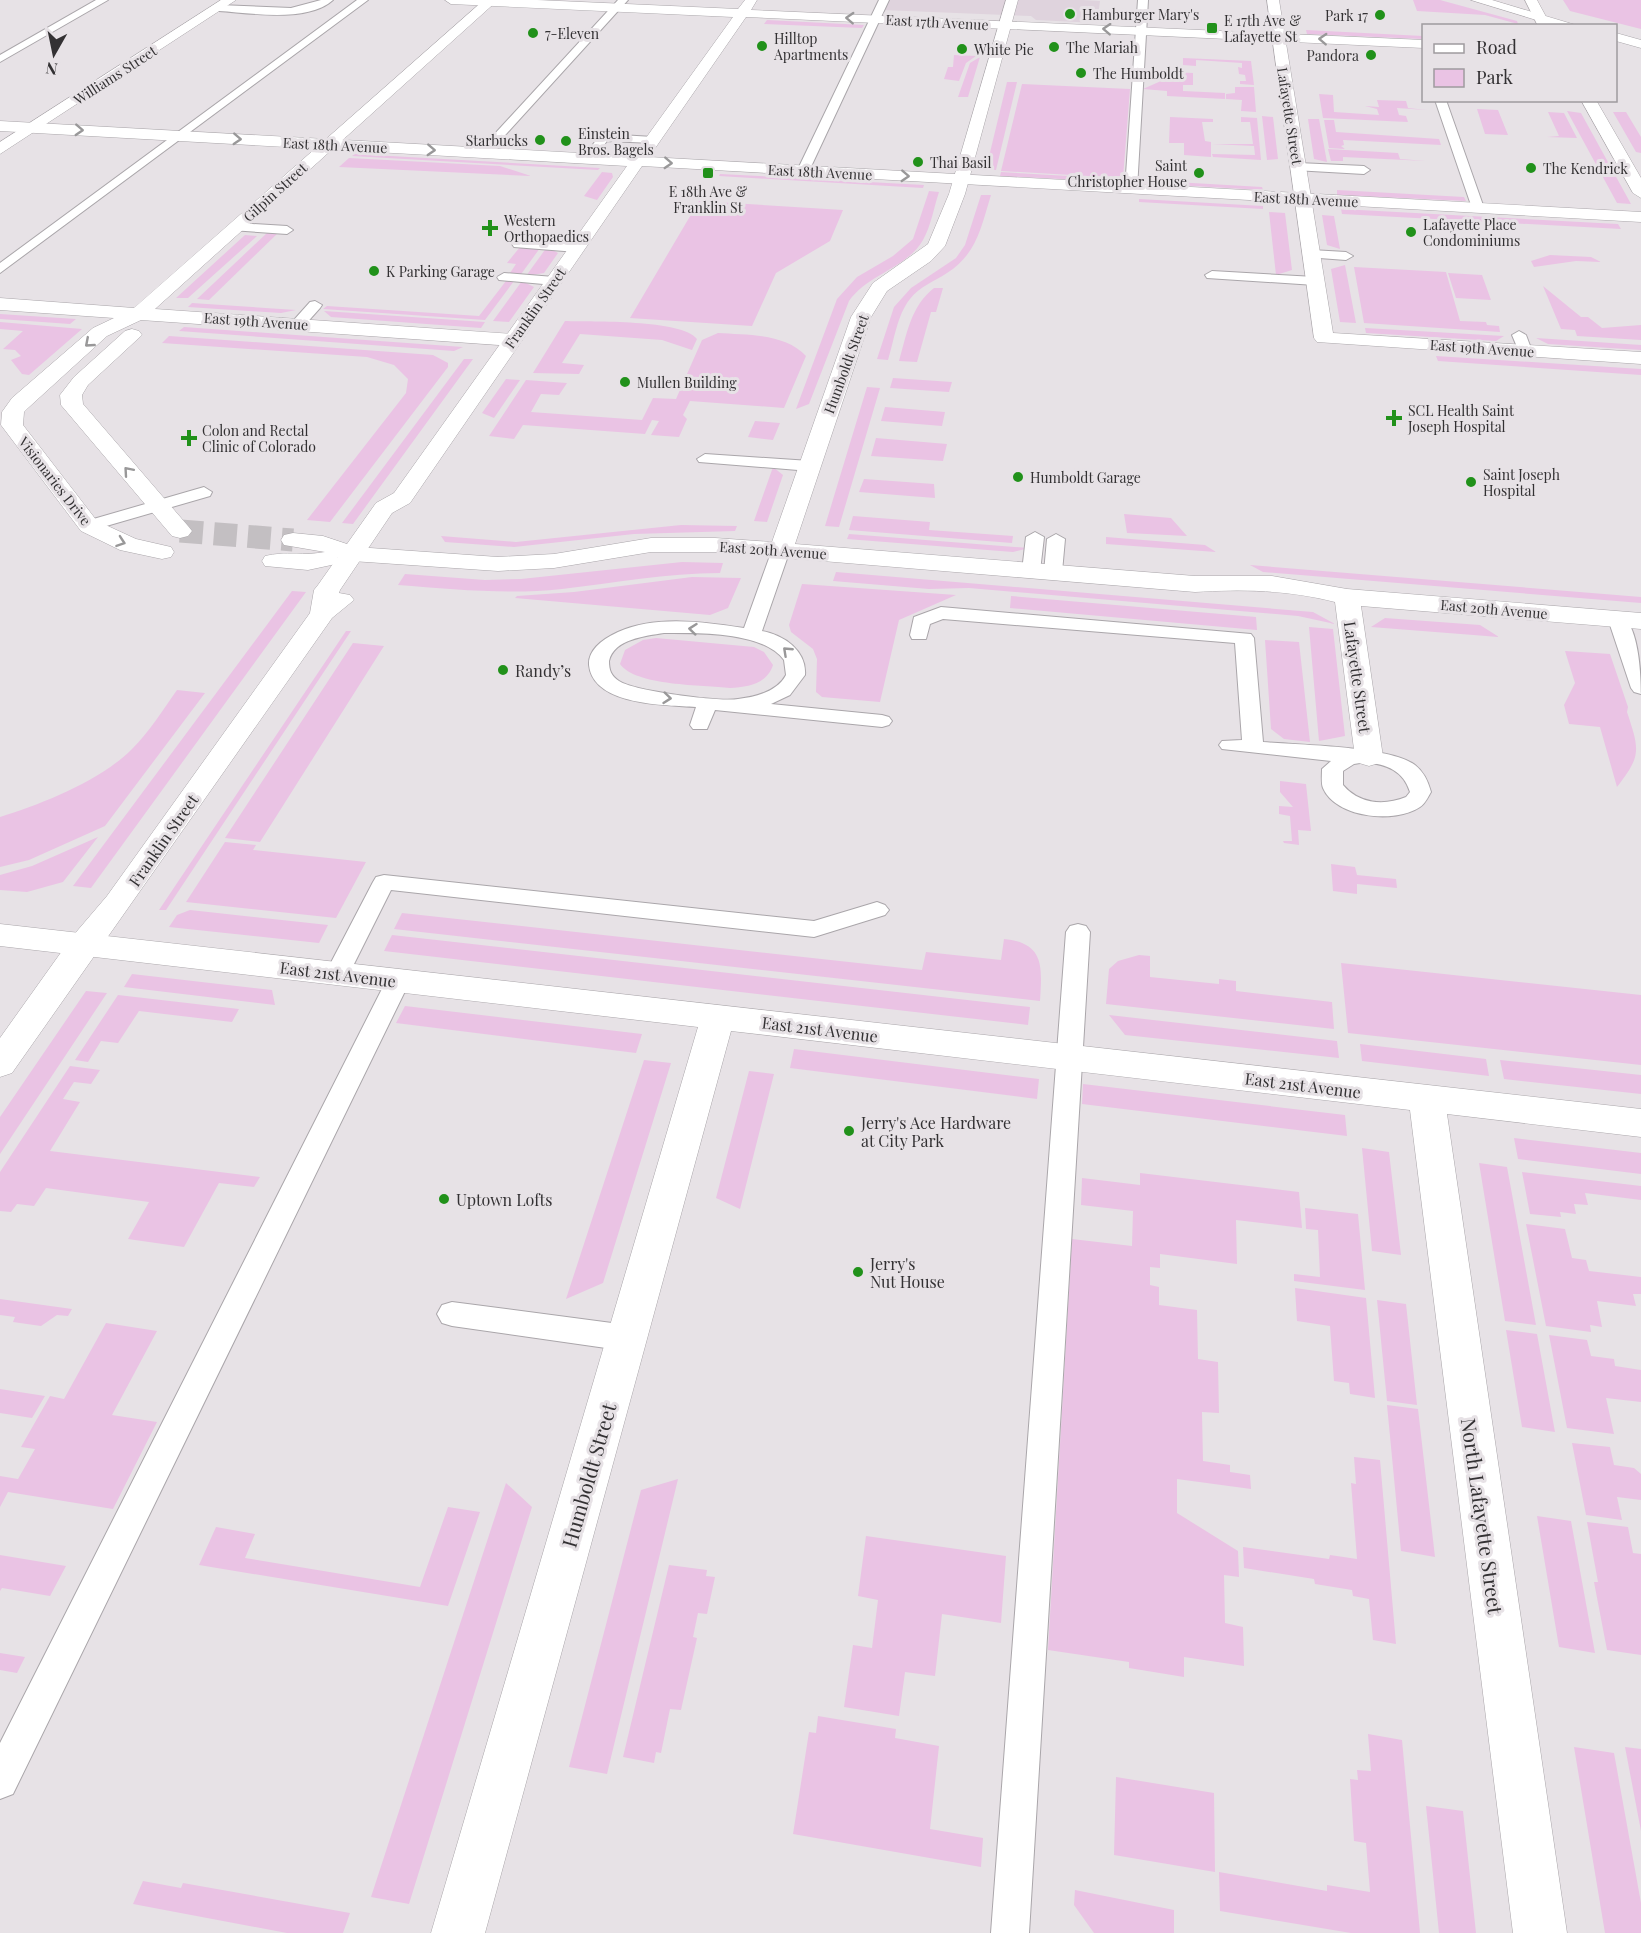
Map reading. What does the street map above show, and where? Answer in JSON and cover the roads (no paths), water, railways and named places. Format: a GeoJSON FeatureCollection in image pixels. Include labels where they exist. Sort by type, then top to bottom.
{"type":"FeatureCollection","features":[{"type":"Feature","properties":{"kind":"street","name":"East 17th Avenue"},"geometry":{"type":"LineString","coordinates":[[451,0],[619,4],[742,13],[1278,37],[1422,46]]}},
{"type":"Feature","properties":{"kind":"street","name":"Franklin Street"},"geometry":{"type":"LineString","coordinates":[[323,613],[327,590],[384,508],[402,498],[752,0]]}},
{"type":"Feature","properties":{"kind":"street","name":"Humboldt Street"},"geometry":{"type":"LineString","coordinates":[[781,550],[861,317],[880,287],[925,257],[936,246],[961,180],[1012,0]]}},
{"type":"Feature","properties":{"kind":"street","name":"Lafayette Street"},"geometry":{"type":"LineString","coordinates":[[1273,0],[1324,338]]}},
{"type":"Feature","properties":{"kind":"street"},"geometry":{"type":"LineString","coordinates":[[1477,0],[1543,21],[1561,24]]}},
{"type":"Feature","properties":{"kind":"street"},"geometry":{"type":"LineString","coordinates":[[1531,0],[1543,21]]}},
{"type":"Feature","properties":{"kind":"street","name":"Gilpin Street"},"geometry":{"type":"LineString","coordinates":[[139,313],[491,1]]}},
{"type":"Feature","properties":{"kind":"street","name":"Williams Street"},"geometry":{"type":"LineString","coordinates":[[0,149],[225,4]]}},
{"type":"Feature","properties":{"kind":"street"},"geometry":{"type":"LineString","coordinates":[[1617,37],[1641,44]]}},
{"type":"Feature","properties":{"kind":"street"},"geometry":{"type":"LineString","coordinates":[[1617,52],[1641,53]]}},
{"type":"Feature","properties":{"kind":"street"},"geometry":{"type":"LineString","coordinates":[[1589,102],[1641,193]]}},
{"type":"Feature","properties":{"kind":"street","name":"East 18th Avenue"},"geometry":{"type":"LineString","coordinates":[[0,126],[1641,217]]}},
{"type":"Feature","properties":{"kind":"street","name":"East 19th Avenue"},"geometry":{"type":"LineString","coordinates":[[0,304],[512,340]]}},
{"type":"Feature","properties":{"kind":"street"},"geometry":{"type":"LineString","coordinates":[[139,313],[133,334],[81,381],[71,395],[76,411],[180,531]]}},
{"type":"Feature","properties":{"kind":"street","name":"Visionaries Drive"},"geometry":{"type":"LineString","coordinates":[[139,313],[100,332],[20,403],[13,412],[12,425],[89,526],[108,538],[162,552]]}},
{"type":"Feature","properties":{"kind":"street","name":"East 19th Avenue"},"geometry":{"type":"LineString","coordinates":[[1324,338],[1522,343],[1641,358]]}},
{"type":"Feature","properties":{"kind":"street","name":"Franklin Street"},"geometry":{"type":"LineString","coordinates":[[0,1064],[84,945],[118,903],[323,613],[352,592],[408,510],[402,498]]}},
{"type":"Feature","properties":{"kind":"street"},"geometry":{"type":"LineString","coordinates":[[293,540],[323,543],[352,554]]}},
{"type":"Feature","properties":{"kind":"street","name":"East 20th Avenue"},"geometry":{"type":"LineString","coordinates":[[352,554],[525,564],[651,546],[715,545],[1195,584],[1233,595],[1318,602],[1347,597],[1629,620]]}},
{"type":"Feature","properties":{"kind":"street"},"geometry":{"type":"LineString","coordinates":[[274,561],[308,563],[352,554]]}},
{"type":"Feature","properties":{"kind":"street","name":"Lafayette Street"},"geometry":{"type":"LineString","coordinates":[[1347,597],[1364,757]]}},
{"type":"Feature","properties":{"kind":"street","name":"East 21st Avenue"},"geometry":{"type":"LineString","coordinates":[[0,935],[1641,1123]]}},
{"type":"Feature","properties":{"kind":"street","name":"Humboldt Street"},"geometry":{"type":"LineString","coordinates":[[458,1933],[718,1018]]}},
{"type":"Feature","properties":{"kind":"street","name":"North Lafayette Street"},"geometry":{"type":"LineString","coordinates":[[1427,1099],[1540,1933]]}},
{"type":"Feature","properties":{"kind":"lane"},"geometry":{"type":"LineString","coordinates":[[0,59],[103,0]]}},
{"type":"Feature","properties":{"kind":"lane"},"geometry":{"type":"LineString","coordinates":[[225,4],[299,10],[318,7],[328,0]]}},
{"type":"Feature","properties":{"kind":"lane"},"geometry":{"type":"LineString","coordinates":[[0,269],[363,0]]}},
{"type":"Feature","properties":{"kind":"lane"},"geometry":{"type":"LineString","coordinates":[[802,171],[884,0]]}},
{"type":"Feature","properties":{"kind":"lane"},"geometry":{"type":"LineString","coordinates":[[1131,189],[1143,0]]}},
{"type":"Feature","properties":{"kind":"lane"},"geometry":{"type":"LineString","coordinates":[[483,153],[619,4]]}},
{"type":"Feature","properties":{"kind":"lane"},"geometry":{"type":"LineString","coordinates":[[1441,102],[1478,208]]}},
{"type":"Feature","properties":{"kind":"lane"},"geometry":{"type":"LineString","coordinates":[[588,159],[604,137],[653,140]]}},
{"type":"Feature","properties":{"kind":"lane"},"geometry":{"type":"LineString","coordinates":[[1297,164],[1364,168]]}},
{"type":"Feature","properties":{"kind":"lane"},"geometry":{"type":"LineString","coordinates":[[236,227],[287,230]]}},
{"type":"Feature","properties":{"kind":"lane"},"geometry":{"type":"LineString","coordinates":[[519,244],[577,248]]}},
{"type":"Feature","properties":{"kind":"lane"},"geometry":{"type":"LineString","coordinates":[[1311,254],[1346,256]]}},
{"type":"Feature","properties":{"kind":"lane"},"geometry":{"type":"LineString","coordinates":[[1212,275],[1315,281]]}},
{"type":"Feature","properties":{"kind":"lane"},"geometry":{"type":"LineString","coordinates":[[504,277],[554,280]]}},
{"type":"Feature","properties":{"kind":"lane"},"geometry":{"type":"LineString","coordinates":[[297,324],[315,305]]}},
{"type":"Feature","properties":{"kind":"lane"},"geometry":{"type":"LineString","coordinates":[[707,455],[811,463]]}},
{"type":"Feature","properties":{"kind":"lane"},"geometry":{"type":"LineString","coordinates":[[89,526],[204,492]]}},
{"type":"Feature","properties":{"kind":"lane"},"geometry":{"type":"LineString","coordinates":[[1035,537],[1042,572]]}},
{"type":"Feature","properties":{"kind":"lane"},"geometry":{"type":"LineString","coordinates":[[1042,572],[1056,539]]}},
{"type":"Feature","properties":{"kind":"lane"},"geometry":{"type":"LineString","coordinates":[[751,635],[781,550]]}},
{"type":"Feature","properties":{"kind":"lane"},"geometry":{"type":"LineString","coordinates":[[919,635],[921,621],[941,613],[1244,638],[1253,747]]}},
{"type":"Feature","properties":{"kind":"lane"},"geometry":{"type":"LineString","coordinates":[[1629,620],[1641,688]]}},
{"type":"Feature","properties":{"kind":"lane"},"geometry":{"type":"LineString","coordinates":[[656,627],[751,635],[783,645],[793,655],[797,666],[795,677],[796,693],[810,703],[883,717],[734,706],[638,695],[620,690],[607,682],[599,671],[598,659],[605,648],[618,638],[656,627]]}},
{"type":"Feature","properties":{"kind":"lane"},"geometry":{"type":"LineString","coordinates":[[734,706],[773,696],[787,687],[795,677]]}},
{"type":"Feature","properties":{"kind":"lane"},"geometry":{"type":"LineString","coordinates":[[700,725],[707,703]]}},
{"type":"Feature","properties":{"kind":"lane"},"geometry":{"type":"LineString","coordinates":[[1334,769],[1332,784],[1338,792],[1360,806],[1388,810],[1412,805],[1418,799],[1421,791],[1414,775],[1393,761],[1364,757],[1253,747],[1229,752],[1334,769],[1348,759],[1364,757]]}},
{"type":"Feature","properties":{"kind":"lane"},"geometry":{"type":"LineString","coordinates":[[337,974],[384,882],[814,929],[877,910]]}},
{"type":"Feature","properties":{"kind":"lane"},"geometry":{"type":"LineString","coordinates":[[1010,1933],[1078,932]]}},
{"type":"Feature","properties":{"kind":"lane"},"geometry":{"type":"LineString","coordinates":[[0,1780],[398,981]]}},
{"type":"Feature","properties":{"kind":"lane"},"geometry":{"type":"LineString","coordinates":[[452,1314],[627,1338]]}},
{"type":"Feature","properties":{"kind":"tunnel"},"geometry":{"type":"LineString","coordinates":[[180,531],[293,540]]}},
{"type":"Feature","properties":{"kind":"place","name":"Hamburger Mary's"},"geometry":{"type":"Point","coordinates":[1070,14]}},
{"type":"Feature","properties":{"kind":"place","name":"Park 17"},"geometry":{"type":"Point","coordinates":[1380,15]}},
{"type":"Feature","properties":{"kind":"place","name":"E 17th Ave & Lafayette St"},"geometry":{"type":"Point","coordinates":[1212,28]}},
{"type":"Feature","properties":{"kind":"place","name":"7-Eleven"},"geometry":{"type":"Point","coordinates":[533,33]}},
{"type":"Feature","properties":{"kind":"place","name":"Hilltop Apartments"},"geometry":{"type":"Point","coordinates":[762,46]}},
{"type":"Feature","properties":{"kind":"place","name":"The Mariah"},"geometry":{"type":"Point","coordinates":[1054,47]}},
{"type":"Feature","properties":{"kind":"place","name":"White Pie"},"geometry":{"type":"Point","coordinates":[962,49]}},
{"type":"Feature","properties":{"kind":"place","name":"Pandora"},"geometry":{"type":"Point","coordinates":[1371,55]}},
{"type":"Feature","properties":{"kind":"place","name":"The Humboldt"},"geometry":{"type":"Point","coordinates":[1081,73]}},
{"type":"Feature","properties":{"kind":"place","name":"Starbucks"},"geometry":{"type":"Point","coordinates":[540,140]}},
{"type":"Feature","properties":{"kind":"place","name":"Einstein Bros. Bagels"},"geometry":{"type":"Point","coordinates":[566,141]}},
{"type":"Feature","properties":{"kind":"place","name":"Thai Basil"},"geometry":{"type":"Point","coordinates":[918,162]}},
{"type":"Feature","properties":{"kind":"place","name":"The Kendrick"},"geometry":{"type":"Point","coordinates":[1531,168]}},
{"type":"Feature","properties":{"kind":"place","name":"E 18th Ave & Franklin St"},"geometry":{"type":"Point","coordinates":[708,173]}},
{"type":"Feature","properties":{"kind":"place","name":"Saint Christopher House"},"geometry":{"type":"Point","coordinates":[1199,173]}},
{"type":"Feature","properties":{"kind":"place","name":"Western Orthopaedics"},"geometry":{"type":"Point","coordinates":[490,228]}},
{"type":"Feature","properties":{"kind":"place","name":"Lafayette Place Condominiums"},"geometry":{"type":"Point","coordinates":[1411,232]}},
{"type":"Feature","properties":{"kind":"place","name":"K Parking Garage"},"geometry":{"type":"Point","coordinates":[374,271]}},
{"type":"Feature","properties":{"kind":"place","name":"Mullen Building"},"geometry":{"type":"Point","coordinates":[625,382]}},
{"type":"Feature","properties":{"kind":"place","name":"SCL Health Saint Joseph Hospital"},"geometry":{"type":"Point","coordinates":[1394,418]}},
{"type":"Feature","properties":{"kind":"place","name":"Colon and Rectal Clinic of Colorado"},"geometry":{"type":"Point","coordinates":[189,438]}},
{"type":"Feature","properties":{"kind":"place","name":"Humboldt Garage"},"geometry":{"type":"Point","coordinates":[1018,477]}},
{"type":"Feature","properties":{"kind":"place","name":"Saint Joseph Hospital"},"geometry":{"type":"Point","coordinates":[1471,482]}},
{"type":"Feature","properties":{"kind":"place","name":"Randy’s"},"geometry":{"type":"Point","coordinates":[503,670]}},
{"type":"Feature","properties":{"kind":"place","name":"Jerry's Ace Hardware at City Park"},"geometry":{"type":"Point","coordinates":[849,1131]}},
{"type":"Feature","properties":{"kind":"place","name":"Uptown Lofts"},"geometry":{"type":"Point","coordinates":[444,1199]}},
{"type":"Feature","properties":{"kind":"place","name":"Jerry's Nut House"},"geometry":{"type":"Point","coordinates":[858,1272]}}]}
